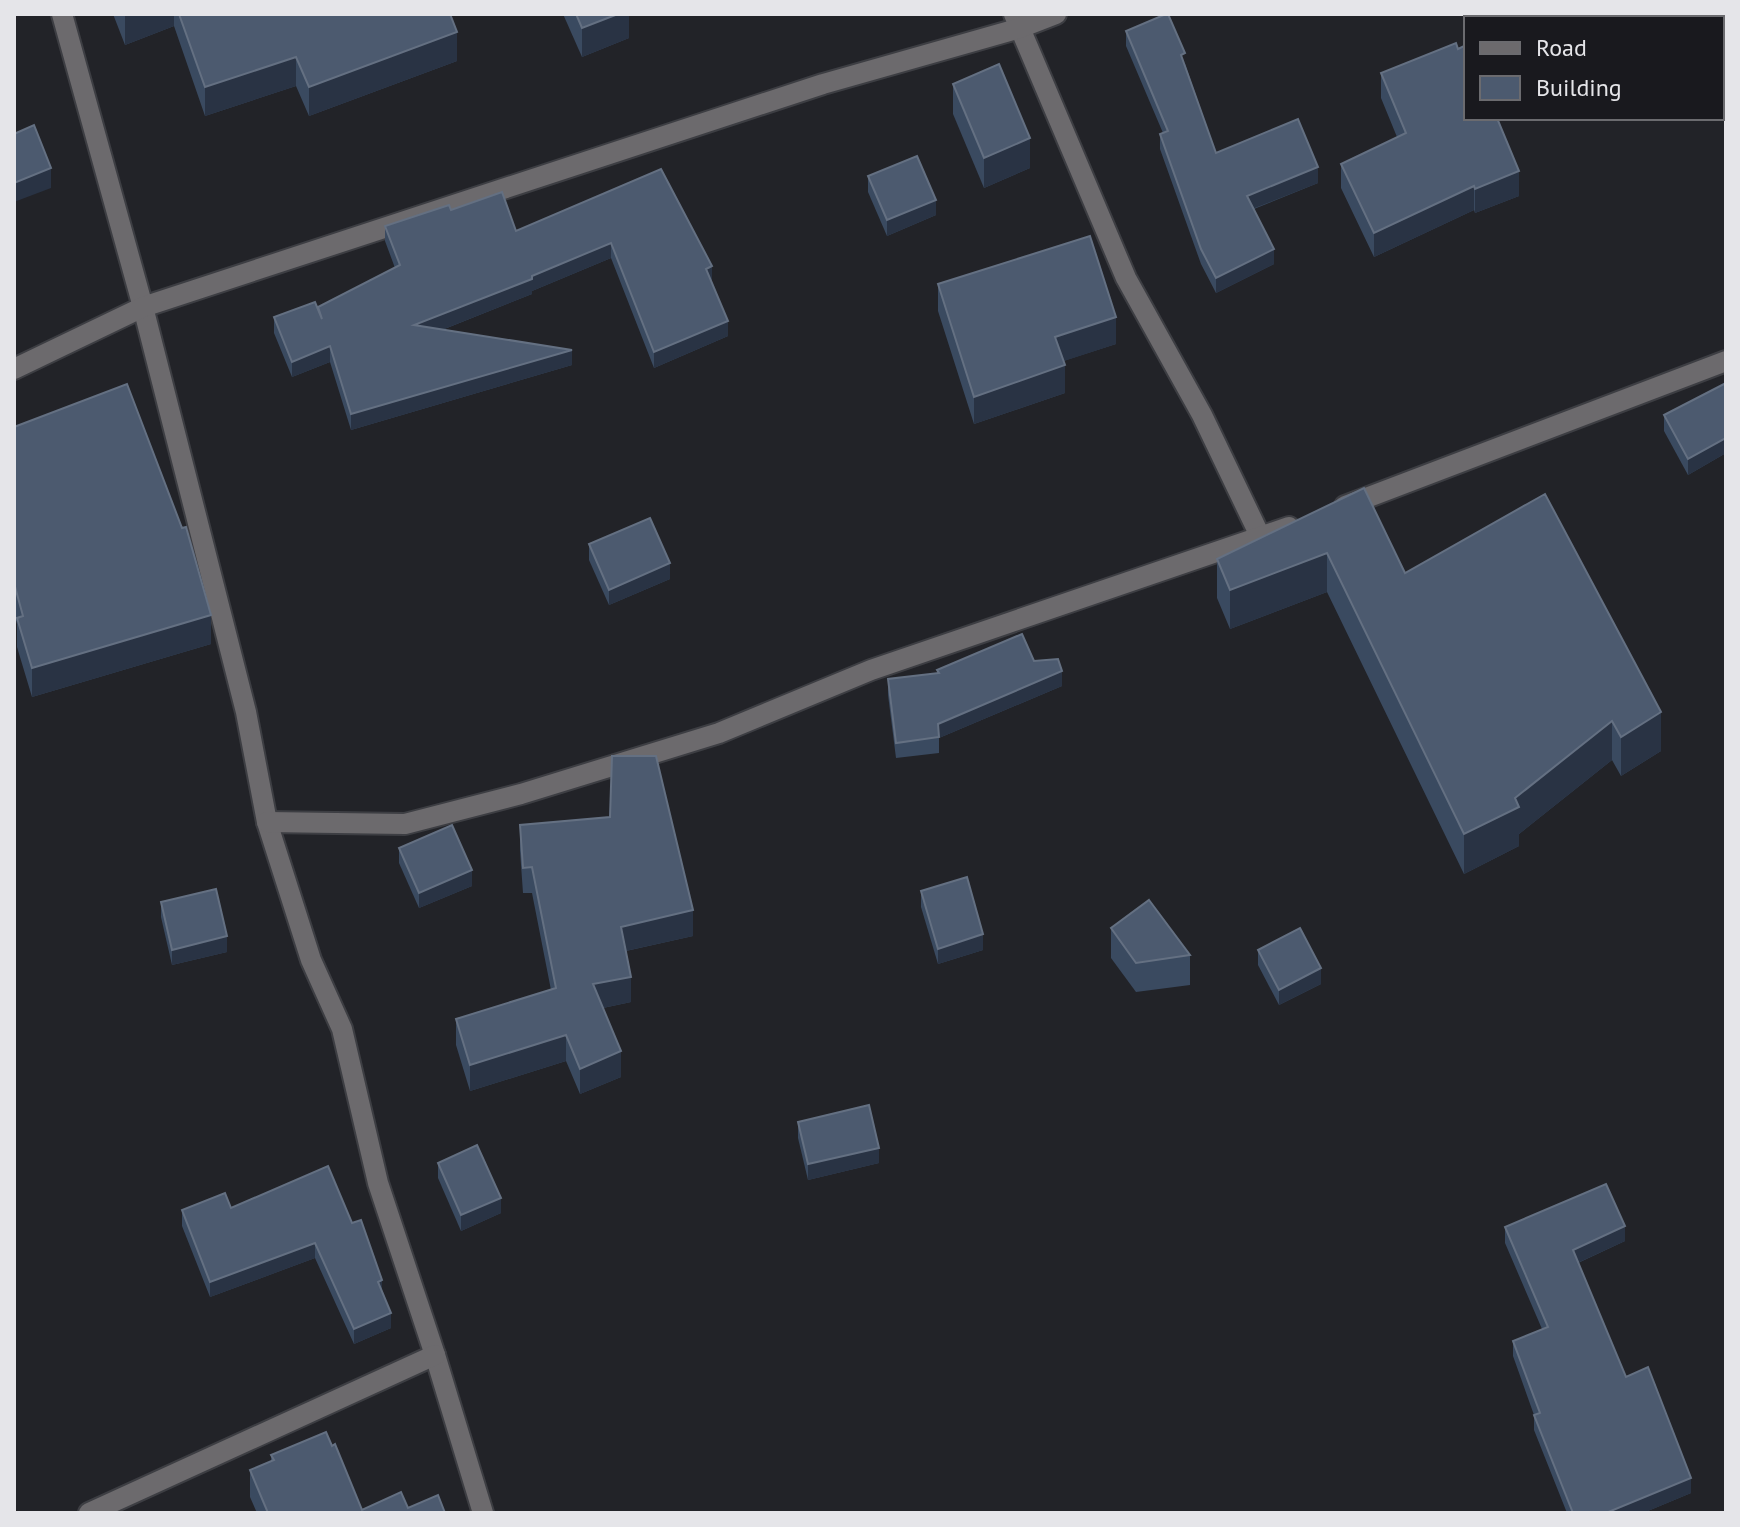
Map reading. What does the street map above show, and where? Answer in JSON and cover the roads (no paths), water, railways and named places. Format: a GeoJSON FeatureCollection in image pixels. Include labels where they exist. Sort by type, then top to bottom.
{"type":"FeatureCollection","features":[{"type":"Feature","properties":{"kind":"street"},"geometry":{"type":"LineString","coordinates":[[62,14],[143,307],[246,712],[267,822],[311,960],[342,1029],[378,1183],[483,1513]]}},
{"type":"Feature","properties":{"kind":"street"},"geometry":{"type":"LineString","coordinates":[[14,369],[143,307],[1017,21],[1056,14]]}},
{"type":"Feature","properties":{"kind":"street"},"geometry":{"type":"LineString","coordinates":[[1017,21],[1126,278],[1202,415],[1261,538]]}},
{"type":"Feature","properties":{"kind":"street"},"geometry":{"type":"LineString","coordinates":[[1333,510],[1726,361]]}},
{"type":"Feature","properties":{"kind":"street"},"geometry":{"type":"LineString","coordinates":[[267,822],[405,824],[521,794],[719,733],[871,670],[1304,521]]}},
{"type":"Feature","properties":{"kind":"street"},"geometry":{"type":"LineString","coordinates":[[89,1513],[435,1355]]}}]}
